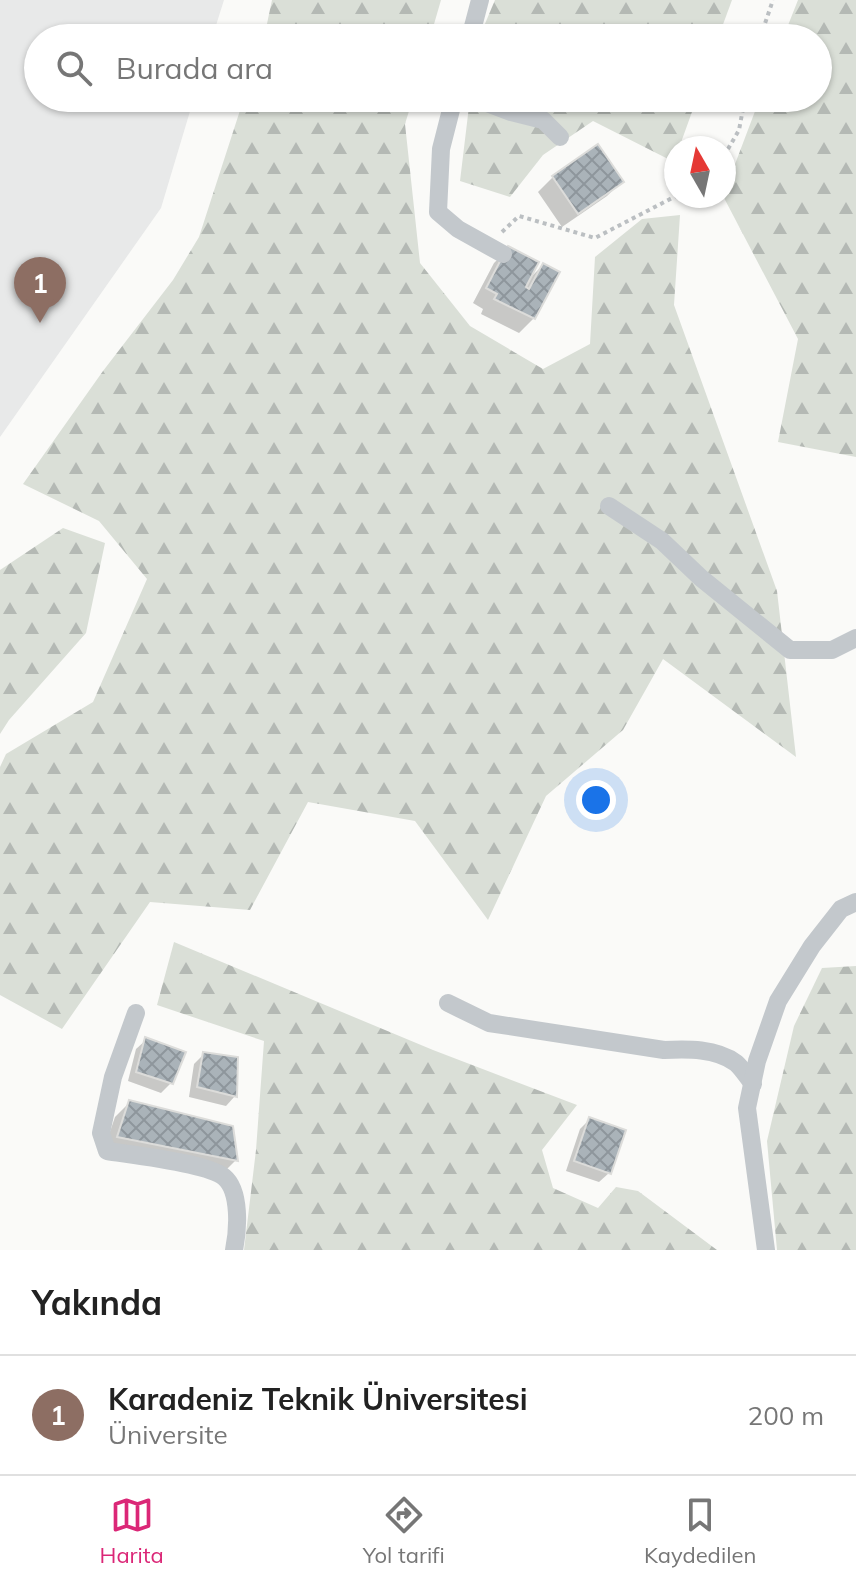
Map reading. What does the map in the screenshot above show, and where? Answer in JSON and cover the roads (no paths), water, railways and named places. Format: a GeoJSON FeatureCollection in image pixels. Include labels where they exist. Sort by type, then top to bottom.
{"type":"FeatureCollection","features":[{"type":"Feature","properties":{"kind":"street"},"geometry":{"type":"LineString","coordinates":[[474,24],[480,0]]}},
{"type":"Feature","properties":{"kind":"street"},"geometry":{"type":"LineString","coordinates":[[450,112],[441,149],[438,212],[458,229],[503,254]]}},
{"type":"Feature","properties":{"kind":"street"},"geometry":{"type":"LineString","coordinates":[[511,112],[543,120],[560,137]]}},
{"type":"Feature","properties":{"kind":"street"},"geometry":{"type":"LineString","coordinates":[[609,506],[662,541],[701,578],[790,650],[832,650],[856,638]]}},
{"type":"Feature","properties":{"kind":"street"},"geometry":{"type":"LineString","coordinates":[[766,1250],[747,1108],[757,1061],[778,1001],[821,934],[841,909],[856,902]]}},
{"type":"Feature","properties":{"kind":"street"},"geometry":{"type":"LineString","coordinates":[[448,1003],[489,1023],[664,1050],[692,1049],[717,1054],[736,1063],[753,1084]]}},
{"type":"Feature","properties":{"kind":"street"},"geometry":{"type":"LineString","coordinates":[[136,1013],[113,1077],[101,1133],[107,1151],[210,1169],[227,1179],[236,1200],[234,1250]]}},
{"type":"Feature","properties":{"kind":"place","name":"Karadeniz Teknik Üniversitesi"},"geometry":{"type":"Point","coordinates":[40,323]}}]}
